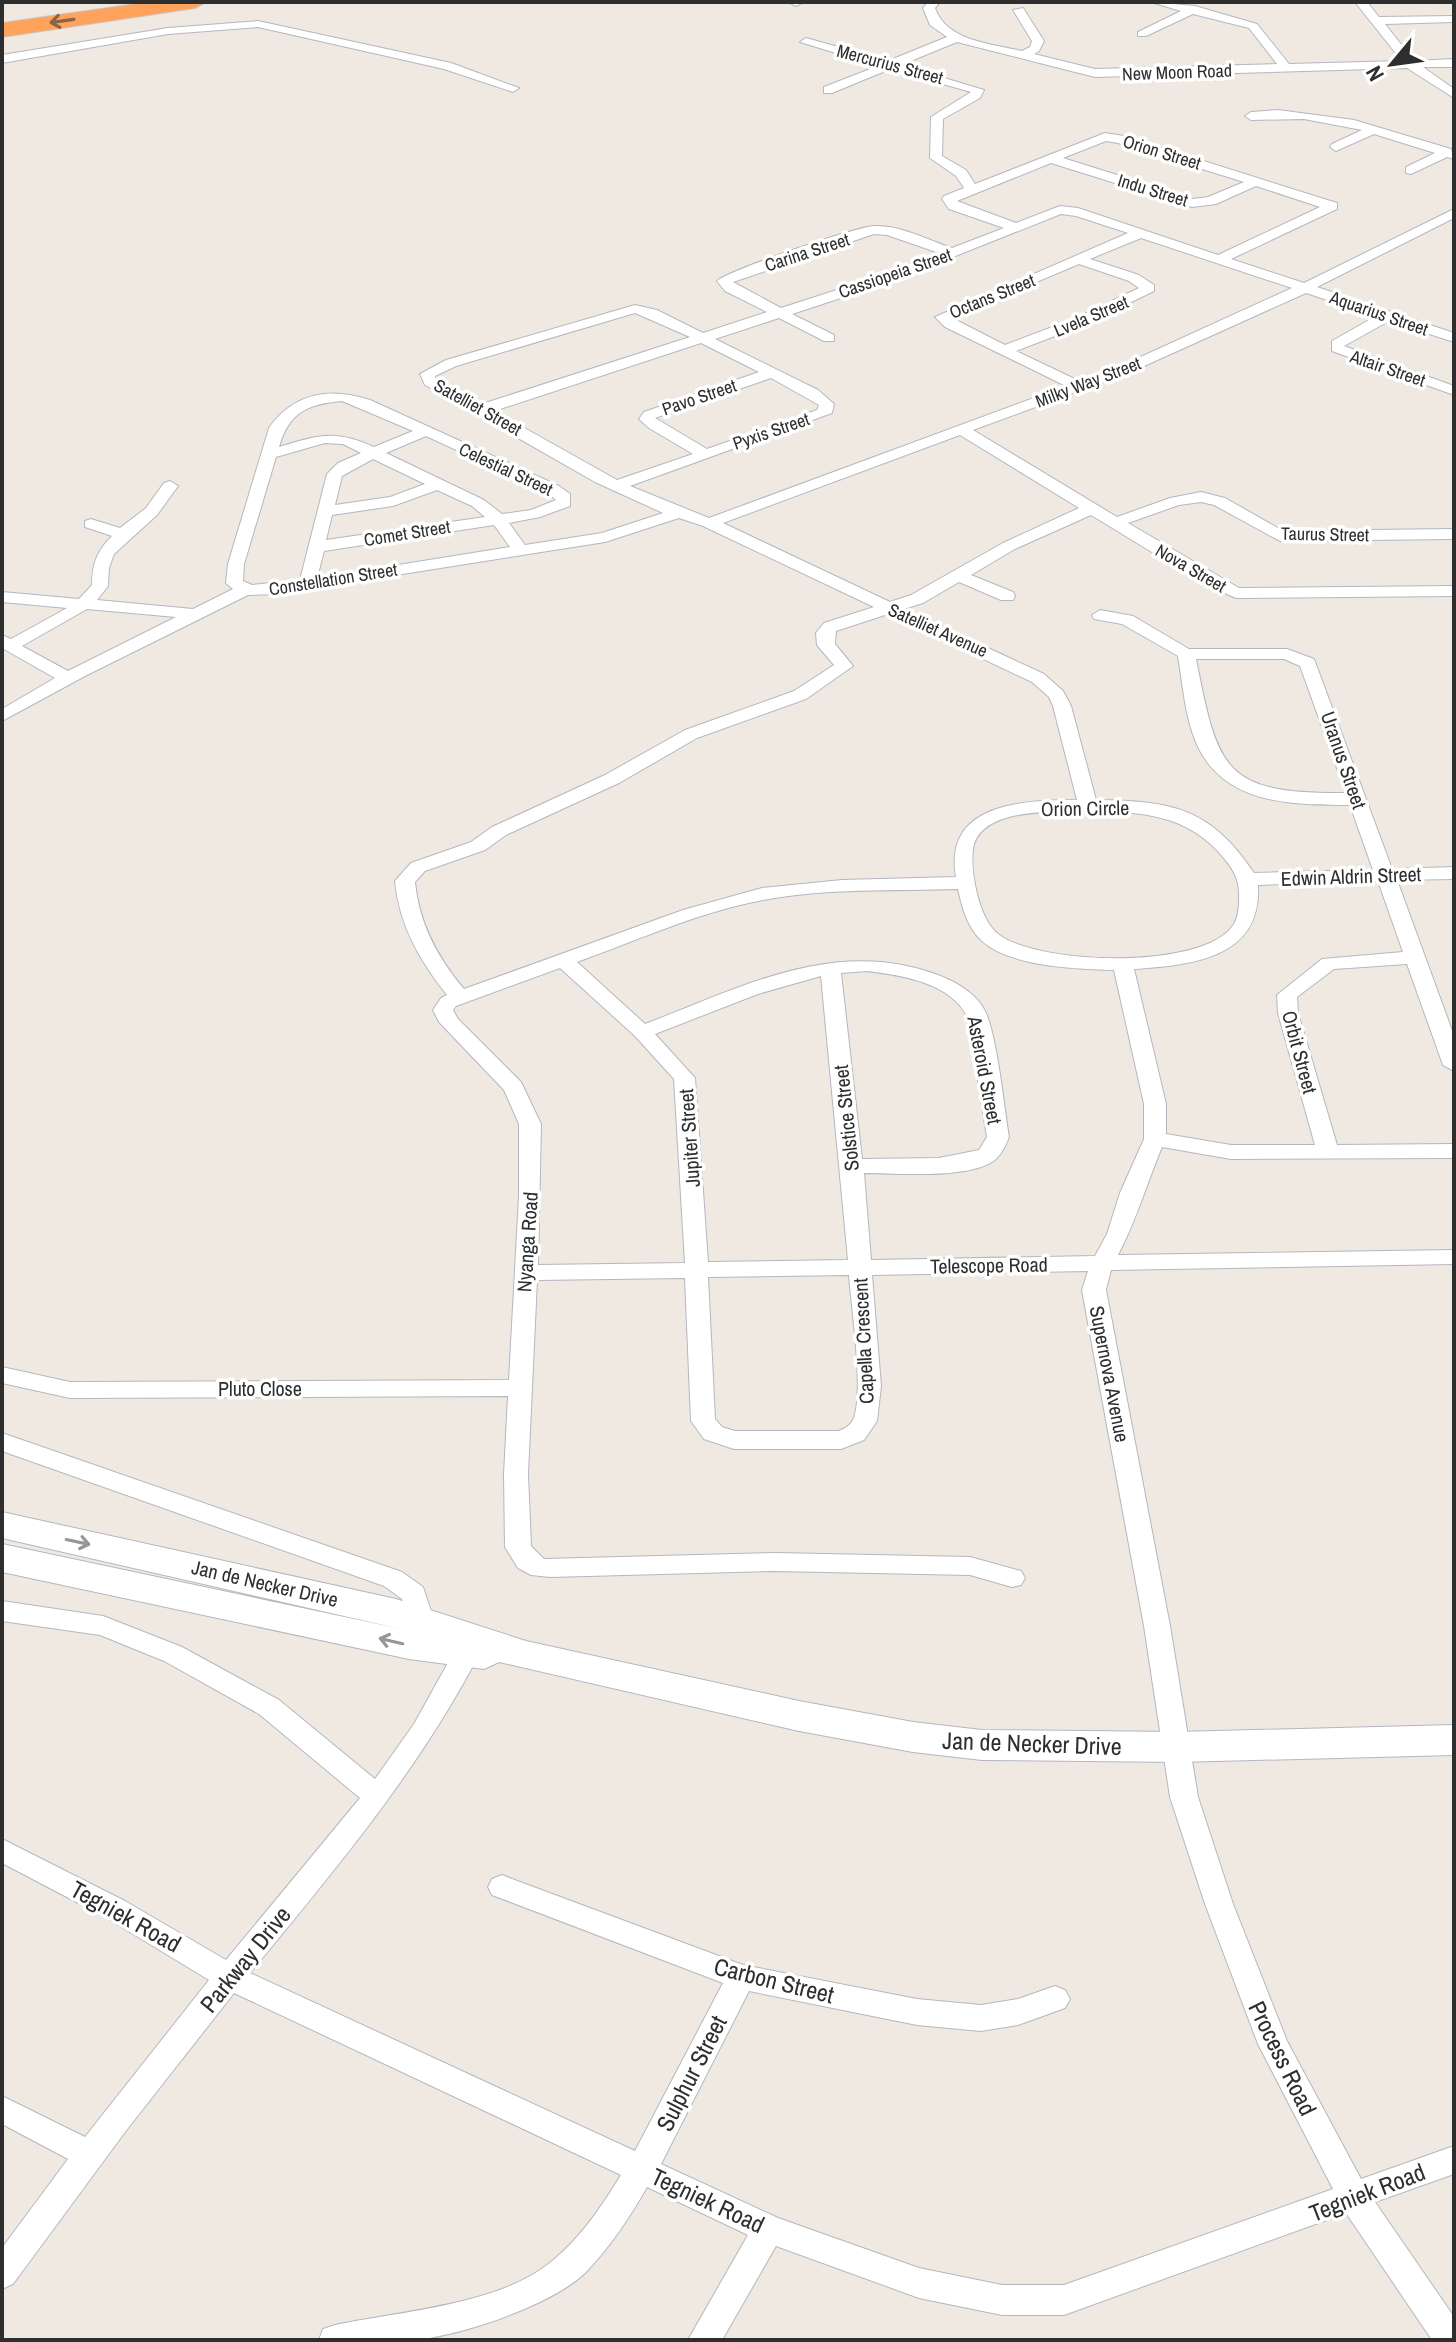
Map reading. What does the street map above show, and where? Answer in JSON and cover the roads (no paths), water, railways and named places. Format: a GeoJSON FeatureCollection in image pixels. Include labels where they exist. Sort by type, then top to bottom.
{"type":"FeatureCollection","features":[{"type":"Feature","properties":{"kind":"highway"},"geometry":{"type":"LineString","coordinates":[[2,11],[67,2]]}},
{"type":"Feature","properties":{"kind":"highway"},"geometry":{"type":"LineString","coordinates":[[2,30],[195,2]]}},
{"type":"Feature","properties":{"kind":"main road","name":"Jan de Necker Drive"},"geometry":{"type":"LineString","coordinates":[[2,1525],[421,1620],[472,1645]]}},
{"type":"Feature","properties":{"kind":"main road","name":"Jan de Necker Drive"},"geometry":{"type":"LineString","coordinates":[[2,1558],[311,1626],[472,1645],[799,1716],[913,1737],[982,1745],[1178,1747],[1454,1740]]}},
{"type":"Feature","properties":{"kind":"street"},"geometry":{"type":"LineString","coordinates":[[934,2],[929,8],[934,23],[956,38]]}},
{"type":"Feature","properties":{"kind":"street"},"geometry":{"type":"LineString","coordinates":[[1157,2],[1253,26],[1287,69]]}},
{"type":"Feature","properties":{"kind":"street"},"geometry":{"type":"LineString","coordinates":[[1142,34],[1211,2]]}},
{"type":"Feature","properties":{"kind":"street"},"geometry":{"type":"LineString","coordinates":[[1361,2],[1411,65],[1453,94]]}},
{"type":"Feature","properties":{"kind":"street"},"geometry":{"type":"LineString","coordinates":[[1019,10],[1038,41],[1035,49],[1021,56]]}},
{"type":"Feature","properties":{"kind":"street"},"geometry":{"type":"LineString","coordinates":[[1375,21],[1454,19]]}},
{"type":"Feature","properties":{"kind":"street"},"geometry":{"type":"LineString","coordinates":[[2,59],[168,31],[269,25],[447,66],[513,88]]}},
{"type":"Feature","properties":{"kind":"street"},"geometry":{"type":"LineString","coordinates":[[828,90],[956,38]]}},
{"type":"Feature","properties":{"kind":"street","name":"New Moon Road"},"geometry":{"type":"LineString","coordinates":[[956,38],[1077,71],[1106,74],[1454,63]]}},
{"type":"Feature","properties":{"kind":"street","name":"Mercurius Street"},"geometry":{"type":"LineString","coordinates":[[806,42],[978,90],[978,94],[938,115],[935,152],[941,162],[961,173],[971,189]]}},
{"type":"Feature","properties":{"kind":"street"},"geometry":{"type":"LineString","coordinates":[[1251,116],[1304,113],[1450,154]]}},
{"type":"Feature","properties":{"kind":"street"},"geometry":{"type":"LineString","coordinates":[[1336,147],[1372,130]]}},
{"type":"Feature","properties":{"kind":"street","name":"Orion Street"},"geometry":{"type":"LineString","coordinates":[[971,189],[1095,139],[1110,137],[1332,206],[1222,258]]}},
{"type":"Feature","properties":{"kind":"street"},"geometry":{"type":"LineString","coordinates":[[1411,170],[1450,154]]}},
{"type":"Feature","properties":{"kind":"street","name":"Indu Street"},"geometry":{"type":"LineString","coordinates":[[1049,158],[1192,203],[1211,201],[1255,182]]}},
{"type":"Feature","properties":{"kind":"street"},"geometry":{"type":"LineString","coordinates":[[971,189],[949,202],[1015,227]]}},
{"type":"Feature","properties":{"kind":"street","name":"Cassiopeia Street"},"geometry":{"type":"LineString","coordinates":[[483,409],[953,253],[1052,212],[1067,210],[1222,258],[1305,288]]}},
{"type":"Feature","properties":{"kind":"street","name":"Milky Way Street"},"geometry":{"type":"LineString","coordinates":[[709,523],[1140,363],[1305,288],[1454,213]]}},
{"type":"Feature","properties":{"kind":"street","name":"Carina Street"},"geometry":{"type":"LineString","coordinates":[[779,313],[730,288],[724,281],[873,230],[889,231],[953,253]]}},
{"type":"Feature","properties":{"kind":"street","name":"Octans Street"},"geometry":{"type":"LineString","coordinates":[[1078,386],[950,324],[942,317],[1140,233]]}},
{"type":"Feature","properties":{"kind":"street","name":"Lvela Street"},"geometry":{"type":"LineString","coordinates":[[1005,350],[1071,326],[1149,288],[1134,278],[1080,260]]}},
{"type":"Feature","properties":{"kind":"street","name":"Aquarius Street"},"geometry":{"type":"LineString","coordinates":[[1305,288],[1454,338]]}},
{"type":"Feature","properties":{"kind":"street","name":"Satelliet Street"},"geometry":{"type":"LineString","coordinates":[[701,339],[647,311],[631,309],[451,363],[427,374],[430,382],[619,485],[676,514],[709,523]]}},
{"type":"Feature","properties":{"kind":"street"},"geometry":{"type":"LineString","coordinates":[[779,313],[829,338]]}},
{"type":"Feature","properties":{"kind":"street","name":"Altair Street"},"geometry":{"type":"LineString","coordinates":[[1387,316],[1337,344],[1337,348],[1454,391]]}},
{"type":"Feature","properties":{"kind":"street","name":"Pyxis Street"},"geometry":{"type":"LineString","coordinates":[[619,485],[817,415],[828,407],[825,400],[701,339]]}},
{"type":"Feature","properties":{"kind":"street","name":"Pavo Street"},"geometry":{"type":"LineString","coordinates":[[705,454],[654,425],[647,419],[649,415],[771,373]]}},
{"type":"Feature","properties":{"kind":"street","name":"Celestial Street"},"geometry":{"type":"LineString","coordinates":[[271,454],[277,428],[289,413],[312,401],[331,397],[353,399],[553,489],[564,497],[564,503],[557,508],[498,519]]}},
{"type":"Feature","properties":{"kind":"street","name":"Nova Street"},"geometry":{"type":"LineString","coordinates":[[960,429],[1236,593],[1454,591]]}},
{"type":"Feature","properties":{"kind":"street"},"geometry":{"type":"LineString","coordinates":[[307,584],[335,474],[344,466],[423,432]]}},
{"type":"Feature","properties":{"kind":"street"},"geometry":{"type":"LineString","coordinates":[[271,454],[332,437],[375,453],[478,503],[498,519],[520,550]]}},
{"type":"Feature","properties":{"kind":"street","name":"Constellation Street"},"geometry":{"type":"LineString","coordinates":[[271,454],[236,564],[234,583],[244,590],[307,584],[605,537],[676,514]]}},
{"type":"Feature","properties":{"kind":"street"},"geometry":{"type":"LineString","coordinates":[[323,512],[393,501],[438,484]]}},
{"type":"Feature","properties":{"kind":"street"},"geometry":{"type":"LineString","coordinates":[[6,642],[60,621],[85,603],[100,586],[103,555],[141,520],[170,486]]}},
{"type":"Feature","properties":{"kind":"street","name":"Taurus Street"},"geometry":{"type":"LineString","coordinates":[[1114,523],[1176,501],[1201,497],[1219,501],[1280,536],[1454,534]]}},
{"type":"Feature","properties":{"kind":"street"},"geometry":{"type":"LineString","coordinates":[[967,883],[842,886],[762,894],[690,914],[460,998],[424,949],[407,900],[405,881],[409,874],[440,858],[478,846],[499,831],[612,779],[691,734],[800,695],[844,666],[826,645],[826,630],[917,599],[1056,522],[1090,509]]}},
{"type":"Feature","properties":{"kind":"street","name":"Comet Street"},"geometry":{"type":"LineString","coordinates":[[315,547],[498,519]]}},
{"type":"Feature","properties":{"kind":"street","name":"Satelliet Avenue"},"geometry":{"type":"LineString","coordinates":[[709,523],[1024,669],[1048,685],[1062,706],[1088,806]]}},
{"type":"Feature","properties":{"kind":"street"},"geometry":{"type":"LineString","coordinates":[[91,524],[123,534]]}},
{"type":"Feature","properties":{"kind":"street"},"geometry":{"type":"LineString","coordinates":[[958,575],[1007,596]]}},
{"type":"Feature","properties":{"kind":"street"},"geometry":{"type":"LineString","coordinates":[[2,716],[68,678],[244,590]]}},
{"type":"Feature","properties":{"kind":"street"},"geometry":{"type":"LineString","coordinates":[[2,597],[198,614]]}},
{"type":"Feature","properties":{"kind":"street","name":"Uranus Street"},"geometry":{"type":"LineString","coordinates":[[1100,615],[1127,620],[1186,654],[1287,654],[1305,660],[1332,721],[1356,799],[1387,874],[1454,1065]]}},
{"type":"Feature","properties":{"kind":"street"},"geometry":{"type":"LineString","coordinates":[[6,642],[68,678]]}},
{"type":"Feature","properties":{"kind":"street"},"geometry":{"type":"LineString","coordinates":[[1186,654],[1206,745],[1220,768],[1239,781],[1276,795],[1356,799]]}},
{"type":"Feature","properties":{"kind":"street","name":"Orion Circle"},"geometry":{"type":"LineString","coordinates":[[1088,806],[1156,809],[1190,818],[1217,835],[1248,879],[1245,921],[1241,929],[1223,946],[1179,959],[1123,964],[1064,961],[1003,947],[980,928],[967,883],[964,860],[966,840],[979,824],[1006,811],[1088,806]]}},
{"type":"Feature","properties":{"kind":"street","name":"Edwin Aldrin Street"},"geometry":{"type":"LineString","coordinates":[[1248,879],[1454,873]]}},
{"type":"Feature","properties":{"kind":"street","name":"Orbit Street"},"geometry":{"type":"LineString","coordinates":[[1328,1152],[1288,1013],[1287,995],[1329,963],[1416,957]]}},
{"type":"Feature","properties":{"kind":"street","name":"Jupiter Street"},"geometry":{"type":"LineString","coordinates":[[564,961],[642,1032],[684,1078],[696,1269]]}},
{"type":"Feature","properties":{"kind":"street","name":"Asteroid Street"},"geometry":{"type":"LineString","coordinates":[[642,1032],[789,978],[830,968],[872,964],[908,968],[970,1002],[978,1019],[998,1137],[986,1157],[965,1162],[852,1166]]}},
{"type":"Feature","properties":{"kind":"street","name":"Supernova Avenue"},"geometry":{"type":"LineString","coordinates":[[1123,964],[1155,1104],[1155,1139],[1131,1193],[1118,1234],[1102,1263],[1094,1290],[1178,1747]]}},
{"type":"Feature","properties":{"kind":"street","name":"Solstice Street"},"geometry":{"type":"LineString","coordinates":[[830,968],[852,1166],[858,1267]]}},
{"type":"Feature","properties":{"kind":"street","name":"Nyanga Road"},"geometry":{"type":"LineString","coordinates":[[460,998],[446,1005],[445,1017],[513,1087],[530,1124],[530,1196],[516,1474],[518,1547],[532,1565],[550,1568],[775,1562],[970,1566],[1012,1578]]}},
{"type":"Feature","properties":{"kind":"street"},"geometry":{"type":"LineString","coordinates":[[1155,1139],[1231,1152],[1454,1151]]}},
{"type":"Feature","properties":{"kind":"street","name":"Telescope Road"},"geometry":{"type":"LineString","coordinates":[[524,1273],[1454,1257]]}},
{"type":"Feature","properties":{"kind":"street","name":"Capella Crescent"},"geometry":{"type":"LineString","coordinates":[[696,1269],[705,1426],[720,1436],[734,1440],[820,1442],[848,1439],[861,1428],[867,1414],[869,1386],[858,1267]]}},
{"type":"Feature","properties":{"kind":"street","name":"Pluto Close"},"geometry":{"type":"LineString","coordinates":[[2,1375],[70,1390],[519,1388]]}},
{"type":"Feature","properties":{"kind":"street"},"geometry":{"type":"LineString","coordinates":[[2,1442],[393,1579],[414,1594],[421,1620]]}},
{"type":"Feature","properties":{"kind":"street"},"geometry":{"type":"LineString","coordinates":[[2,1611],[103,1626],[173,1654],[269,1707],[376,1796]]}},
{"type":"Feature","properties":{"kind":"street","name":"Parkway Drive"},"geometry":{"type":"LineString","coordinates":[[2,2274],[88,2154],[376,1796],[452,1688],[472,1645]]}},
{"type":"Feature","properties":{"kind":"street","name":"Process Road"},"geometry":{"type":"LineString","coordinates":[[1178,1747],[1184,1797],[1245,1977],[1273,2044],[1354,2198],[1451,2340]]}},
{"type":"Feature","properties":{"kind":"street","name":"Tegniek Road"},"geometry":{"type":"LineString","coordinates":[[2,1850],[138,1922],[229,1977],[769,2229],[919,2283],[1002,2300],[1064,2300],[1454,2160]]}},
{"type":"Feature","properties":{"kind":"street","name":"Carbon Street"},"geometry":{"type":"LineString","coordinates":[[502,1887],[741,1977],[917,2012],[981,2018],[1018,2012],[1055,1999]]}},
{"type":"Feature","properties":{"kind":"street","name":"Sulphur Street"},"geometry":{"type":"LineString","coordinates":[[335,2340],[491,2307],[550,2282],[595,2238],[642,2170],[741,1977]]}},
{"type":"Feature","properties":{"kind":"street"},"geometry":{"type":"LineString","coordinates":[[2,2109],[88,2154]]}},
{"type":"Feature","properties":{"kind":"street"},"geometry":{"type":"LineString","coordinates":[[704,2340],[769,2229]]}}]}
